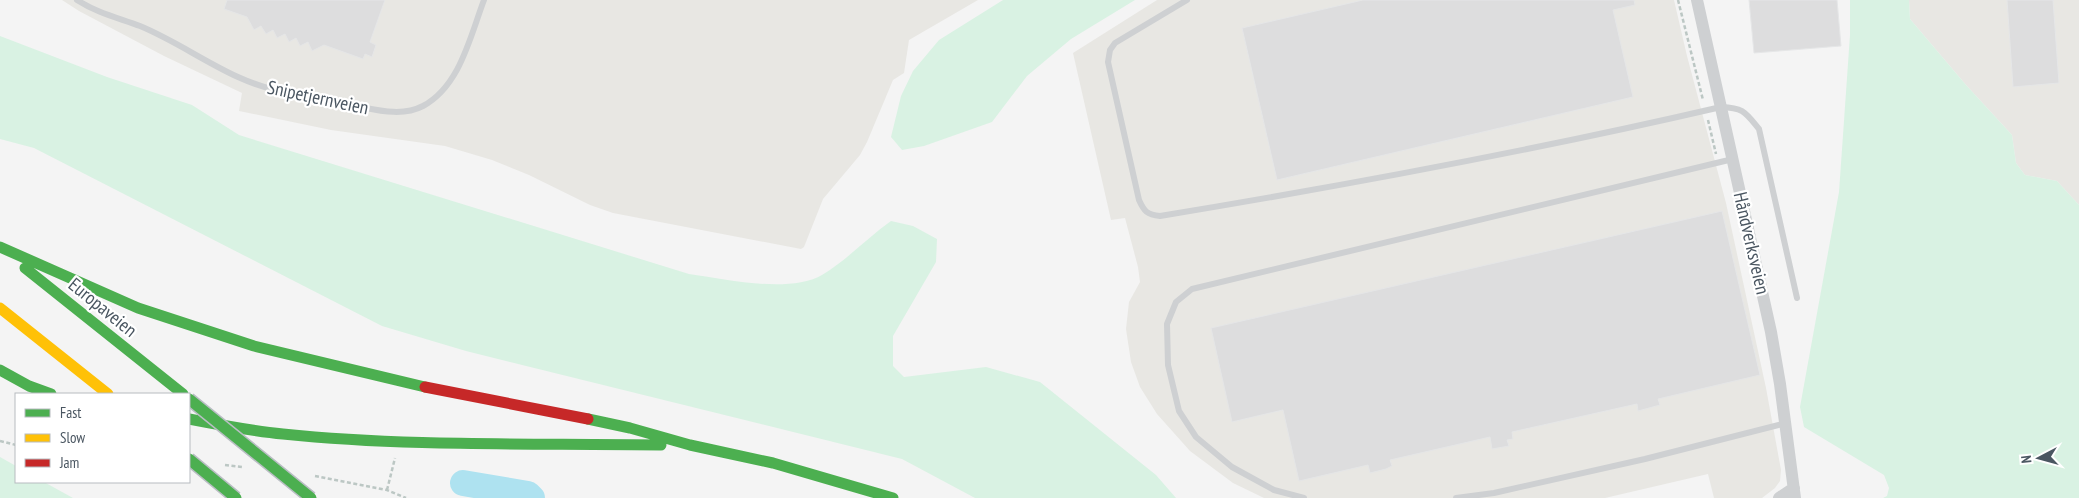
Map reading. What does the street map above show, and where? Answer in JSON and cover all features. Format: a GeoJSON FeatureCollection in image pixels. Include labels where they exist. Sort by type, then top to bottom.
{"type":"FeatureCollection","features":[{"type":"Feature","properties":{"kind":"main road","name":"Europaveien"},"geometry":{"type":"LineString","coordinates":[[0,248],[182,393]]}},
{"type":"Feature","properties":{"kind":"main road"},"geometry":{"type":"LineString","coordinates":[[0,248],[138,308],[254,346],[392,380],[630,428],[690,445],[773,463],[893,498]]}},
{"type":"Feature","properties":{"kind":"main road"},"geometry":{"type":"LineString","coordinates":[[0,308],[107,393]]}},
{"type":"Feature","properties":{"kind":"main road"},"geometry":{"type":"LineString","coordinates":[[0,370],[28,386],[48,393]]}},
{"type":"Feature","properties":{"kind":"main road"},"geometry":{"type":"LineString","coordinates":[[190,400],[311,498]]}},
{"type":"Feature","properties":{"kind":"main road"},"geometry":{"type":"LineString","coordinates":[[190,420],[292,435],[397,442],[516,445],[690,445]]}},
{"type":"Feature","properties":{"kind":"main road"},"geometry":{"type":"LineString","coordinates":[[190,461],[236,498]]}},
{"type":"Feature","properties":{"kind":"street","name":"Håndverksveien"},"geometry":{"type":"LineString","coordinates":[[1697,0],[1771,332],[1786,423],[1795,493],[1779,498]]}},
{"type":"Feature","properties":{"kind":"lane","name":"Snipetjernveien"},"geometry":{"type":"LineString","coordinates":[[77,0],[107,15],[141,27],[238,78],[275,91],[388,112],[409,111],[423,106],[440,94],[460,64],[484,0]]}},
{"type":"Feature","properties":{"kind":"lane"},"geometry":{"type":"LineString","coordinates":[[1187,0],[1115,42],[1110,50],[1108,62],[1139,200],[1144,211],[1150,215],[1160,216],[1282,196],[1586,138],[1721,107],[1738,108],[1748,115],[1759,129],[1797,298]]}},
{"type":"Feature","properties":{"kind":"lane"},"geometry":{"type":"LineString","coordinates":[[1304,498],[1274,490],[1232,466],[1196,437],[1179,411],[1168,365],[1167,324],[1176,302],[1192,289],[1733,159]]}},
{"type":"Feature","properties":{"kind":"lane"},"geometry":{"type":"LineString","coordinates":[[1456,498],[1494,493],[1645,459],[1786,423]]}},
{"type":"Feature","properties":{"kind":"path"},"geometry":{"type":"LineString","coordinates":[[1678,0],[1718,162]]}},
{"type":"Feature","properties":{"kind":"path"},"geometry":{"type":"LineString","coordinates":[[0,441],[15,445]]}},
{"type":"Feature","properties":{"kind":"path"},"geometry":{"type":"LineString","coordinates":[[387,490],[397,442]]}},
{"type":"Feature","properties":{"kind":"shaded area"},"geometry":{"type":"Polygon","coordinates":[[[62,0],[978,0],[909,40],[904,73],[893,80],[860,155],[823,199],[804,247],[801,249],[613,213],[590,205],[529,175],[492,160],[445,146],[331,130],[239,111],[242,93],[164,56],[62,0]]]}},
{"type":"Feature","properties":{"kind":"shaded area"},"geometry":{"type":"Polygon","coordinates":[[[1157,0],[1674,0],[1726,203],[1766,388],[1781,470],[1780,481],[1775,488],[1762,498],[1714,498],[1708,474],[1605,498],[1264,498],[1233,483],[1190,451],[1157,414],[1140,387],[1131,362],[1126,329],[1129,302],[1140,282],[1138,267],[1125,218],[1111,220],[1073,53],[1157,0]]]}},
{"type":"Feature","properties":{"kind":"shaded area"},"geometry":{"type":"Polygon","coordinates":[[[1909,0],[2079,0],[2079,205],[2057,181],[2025,175],[2016,163],[2012,135],[1966,85],[1910,19],[1909,0]]]}},
{"type":"Feature","properties":{"kind":"green space"},"geometry":{"type":"Polygon","coordinates":[[[1003,0],[1135,0],[1071,39],[1027,76],[992,122],[924,146],[902,150],[891,137],[901,96],[913,71],[939,40],[1003,0]]]}},
{"type":"Feature","properties":{"kind":"green space"},"geometry":{"type":"Polygon","coordinates":[[[1850,0],[1909,0],[1910,19],[1966,85],[2012,135],[2016,163],[2025,175],[2057,181],[2079,205],[2079,498],[1883,498],[1887,496],[1889,488],[1884,475],[1804,427],[1800,407],[1839,192],[1850,35],[1850,0]]]}},
{"type":"Feature","properties":{"kind":"green space"},"geometry":{"type":"Polygon","coordinates":[[[0,36],[107,77],[192,105],[239,135],[689,274],[757,284],[792,284],[808,281],[831,269],[891,221],[913,226],[937,239],[936,262],[893,336],[893,366],[904,377],[986,367],[1040,382],[1156,475],[1176,498],[975,498],[902,459],[466,351],[382,326],[34,148],[0,139],[0,36]]]}},
{"type":"Feature","properties":{"kind":"green space"},"geometry":{"type":"Polygon","coordinates":[[[0,457],[15,465],[15,483],[46,483],[73,498],[0,498],[0,457]]]}},
{"type":"Feature","properties":{"kind":"building"},"geometry":{"type":"Polygon","coordinates":[[[227,0],[385,0],[370,42],[376,45],[372,57],[365,54],[363,59],[324,45],[312,51],[308,42],[300,46],[296,38],[289,42],[285,34],[277,38],[273,30],[266,34],[261,26],[254,30],[247,17],[224,9],[227,0]]]}},
{"type":"Feature","properties":{"kind":"building"},"geometry":{"type":"Polygon","coordinates":[[[1363,0],[1634,0],[1635,5],[1613,10],[1633,97],[1277,180],[1242,28],[1363,0]]]}},
{"type":"Feature","properties":{"kind":"building"},"geometry":{"type":"Polygon","coordinates":[[[1749,0],[1837,0],[1841,46],[1754,53],[1749,0]]]}},
{"type":"Feature","properties":{"kind":"building"},"geometry":{"type":"Polygon","coordinates":[[[2007,0],[2053,0],[2059,83],[2013,87],[2007,0]]]}},
{"type":"Feature","properties":{"kind":"building"},"geometry":{"type":"Polygon","coordinates":[[[1722,211],[1760,375],[1658,399],[1660,405],[1638,411],[1637,404],[1512,432],[1513,439],[1507,440],[1509,446],[1492,449],[1490,437],[1390,460],[1392,466],[1370,473],[1368,465],[1299,481],[1283,410],[1232,422],[1211,328],[1722,211]]]}},
{"type":"Feature","properties":{"kind":"waterway"},"geometry":{"type":"LineString","coordinates":[[463,483],[528,494],[532,498]]}},
{"type":"Feature","properties":{"kind":"traffic: fast"},"geometry":{"type":"LineString","coordinates":[[0,247],[138,308],[254,346],[425,387]]}},
{"type":"Feature","properties":{"kind":"traffic: fast"},"geometry":{"type":"LineString","coordinates":[[25,268],[182,393]]}},
{"type":"Feature","properties":{"kind":"traffic: fast"},"geometry":{"type":"LineString","coordinates":[[0,370],[29,386],[48,393]]}},
{"type":"Feature","properties":{"kind":"traffic: fast"},"geometry":{"type":"LineString","coordinates":[[190,400],[311,498]]}},
{"type":"Feature","properties":{"kind":"traffic: fast"},"geometry":{"type":"LineString","coordinates":[[190,419],[271,433],[377,441],[472,444],[661,445]]}},
{"type":"Feature","properties":{"kind":"traffic: fast"},"geometry":{"type":"LineString","coordinates":[[588,419],[630,428],[690,445]]}},
{"type":"Feature","properties":{"kind":"traffic: fast"},"geometry":{"type":"LineString","coordinates":[[690,445],[773,463],[893,498]]}},
{"type":"Feature","properties":{"kind":"traffic: fast"},"geometry":{"type":"LineString","coordinates":[[190,460],[236,498]]}},
{"type":"Feature","properties":{"kind":"traffic: slow"},"geometry":{"type":"LineString","coordinates":[[0,308],[107,393]]}},
{"type":"Feature","properties":{"kind":"traffic: jam"},"geometry":{"type":"LineString","coordinates":[[425,387],[588,419]]}}]}
